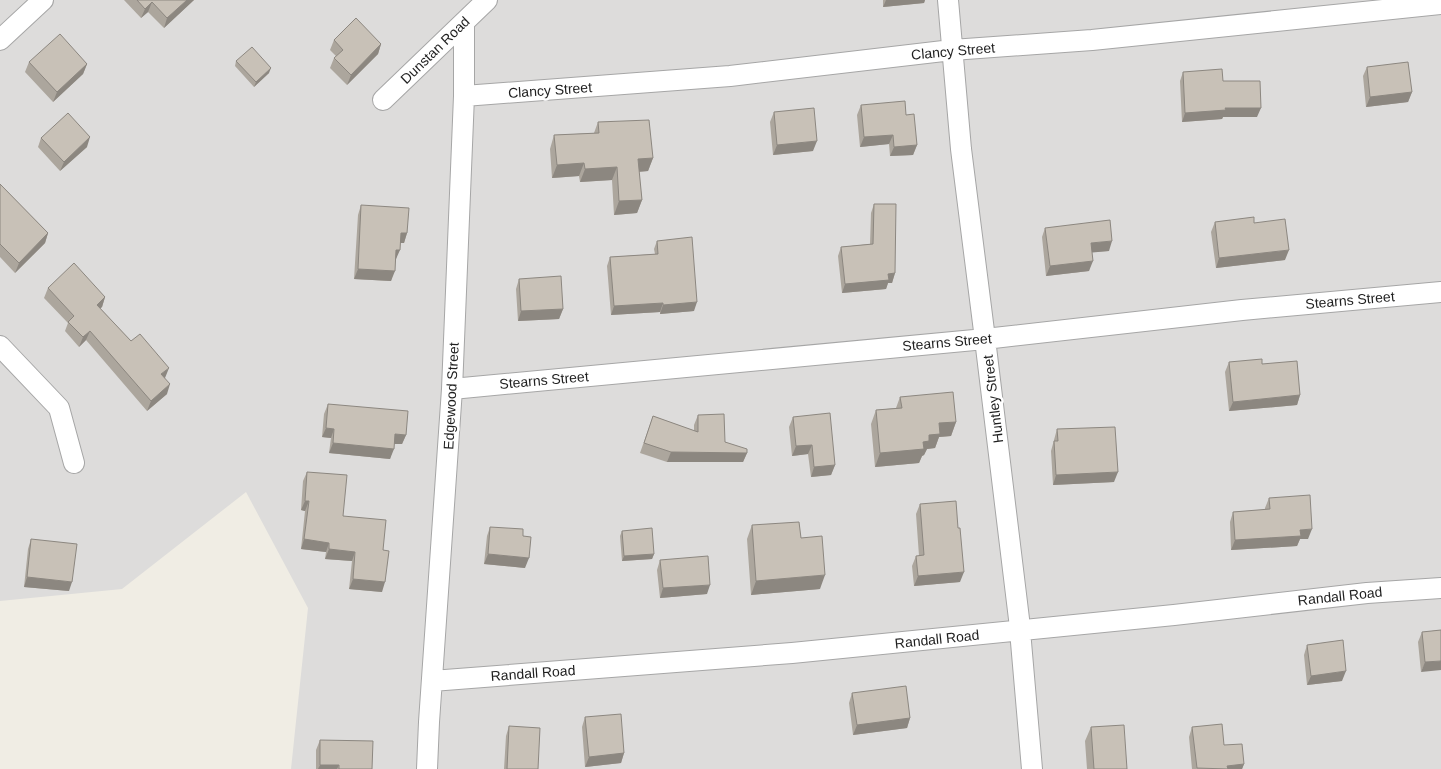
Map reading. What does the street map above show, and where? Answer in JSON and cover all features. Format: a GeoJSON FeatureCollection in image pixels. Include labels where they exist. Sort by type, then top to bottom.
{"type":"FeatureCollection","features":[{"type":"Feature","properties":{"kind":"street"},"geometry":{"type":"LineString","coordinates":[[0,40],[43,0]]}},
{"type":"Feature","properties":{"kind":"street","name":"Dunstan Road"},"geometry":{"type":"LineString","coordinates":[[383,100],[487,0]]}},
{"type":"Feature","properties":{"kind":"street","name":"Huntley Street"},"geometry":{"type":"LineString","coordinates":[[948,0],[960,150],[1020,630],[1032,769]]}},
{"type":"Feature","properties":{"kind":"street","name":"Clancy Street"},"geometry":{"type":"LineString","coordinates":[[464,96],[730,76],[952,50],[1092,40],[1441,4]]}},
{"type":"Feature","properties":{"kind":"street","name":"Edgewood Street"},"geometry":{"type":"LineString","coordinates":[[427,769],[452,388],[464,96],[464,22]]}},
{"type":"Feature","properties":{"kind":"street","name":"Stearns Street"},"geometry":{"type":"LineString","coordinates":[[452,388],[985,338],[1242,310],[1441,292]]}},
{"type":"Feature","properties":{"kind":"street"},"geometry":{"type":"LineString","coordinates":[[0,346],[59,408],[74,463]]}},
{"type":"Feature","properties":{"kind":"street","name":"Randall Road"},"geometry":{"type":"LineString","coordinates":[[432,681],[792,653],[1367,593],[1441,588]]}},
{"type":"Feature","properties":{"kind":"shaded area"},"geometry":{"type":"Polygon","coordinates":[[[0,0],[1441,0],[1441,769],[291,769],[308,608],[246,492],[122,589],[0,601],[0,0]]]}},
{"type":"Feature","properties":{"kind":"building"},"geometry":{"type":"Polygon","coordinates":[[[137,0],[187,0],[167,18],[152,2],[145,9],[137,0]]]}},
{"type":"Feature","properties":{"kind":"building"},"geometry":{"type":"Polygon","coordinates":[[[356,18],[381,44],[351,75],[334,58],[343,50],[334,40],[356,18]]]}},
{"type":"Feature","properties":{"kind":"building"},"geometry":{"type":"Polygon","coordinates":[[[60,34],[87,64],[57,92],[29,62],[60,34]]]}},
{"type":"Feature","properties":{"kind":"building"},"geometry":{"type":"Polygon","coordinates":[[[252,47],[271,68],[256,82],[236,61],[252,47]]]}},
{"type":"Feature","properties":{"kind":"building"},"geometry":{"type":"Polygon","coordinates":[[[1408,62],[1412,92],[1370,97],[1367,67],[1408,62]]]}},
{"type":"Feature","properties":{"kind":"building"},"geometry":{"type":"Polygon","coordinates":[[[1222,69],[1223,81],[1260,81],[1261,108],[1225,108],[1226,110],[1185,113],[1183,72],[1222,69]]]}},
{"type":"Feature","properties":{"kind":"building"},"geometry":{"type":"Polygon","coordinates":[[[905,101],[906,115],[914,114],[917,145],[894,147],[893,135],[864,137],[861,105],[905,101]]]}},
{"type":"Feature","properties":{"kind":"building"},"geometry":{"type":"Polygon","coordinates":[[[814,108],[817,141],[777,145],[774,112],[814,108]]]}},
{"type":"Feature","properties":{"kind":"building"},"geometry":{"type":"Polygon","coordinates":[[[68,113],[90,137],[64,162],[41,138],[68,113]]]}},
{"type":"Feature","properties":{"kind":"building"},"geometry":{"type":"Polygon","coordinates":[[[649,120],[653,158],[638,159],[642,200],[619,201],[617,167],[585,169],[584,163],[557,165],[554,135],[599,133],[598,122],[649,120]]]}},
{"type":"Feature","properties":{"kind":"building"},"geometry":{"type":"Polygon","coordinates":[[[0,184],[48,233],[19,263],[0,244],[0,184]]]}},
{"type":"Feature","properties":{"kind":"building"},"geometry":{"type":"Polygon","coordinates":[[[874,204],[896,204],[895,273],[888,274],[889,280],[845,284],[841,247],[873,244],[874,204]]]}},
{"type":"Feature","properties":{"kind":"building"},"geometry":{"type":"Polygon","coordinates":[[[361,205],[409,208],[407,233],[401,233],[400,250],[396,250],[395,271],[358,269],[361,205]]]}},
{"type":"Feature","properties":{"kind":"building"},"geometry":{"type":"Polygon","coordinates":[[[1254,217],[1254,223],[1285,219],[1289,250],[1219,258],[1215,222],[1254,217]]]}},
{"type":"Feature","properties":{"kind":"building"},"geometry":{"type":"Polygon","coordinates":[[[1110,220],[1112,241],[1091,243],[1093,261],[1050,266],[1045,228],[1110,220]]]}},
{"type":"Feature","properties":{"kind":"building"},"geometry":{"type":"Polygon","coordinates":[[[692,237],[697,302],[614,306],[610,257],[658,254],[657,241],[692,237]]]}},
{"type":"Feature","properties":{"kind":"building"},"geometry":{"type":"Polygon","coordinates":[[[74,263],[105,297],[97,305],[131,341],[140,334],[169,368],[161,374],[170,384],[151,401],[90,331],[83,337],[68,322],[74,316],[48,288],[74,263]]]}},
{"type":"Feature","properties":{"kind":"building"},"geometry":{"type":"Polygon","coordinates":[[[561,276],[563,309],[521,311],[519,279],[561,276]]]}},
{"type":"Feature","properties":{"kind":"building"},"geometry":{"type":"Polygon","coordinates":[[[1262,359],[1262,364],[1297,361],[1300,395],[1233,402],[1229,362],[1262,359]]]}},
{"type":"Feature","properties":{"kind":"building"},"geometry":{"type":"Polygon","coordinates":[[[953,392],[956,422],[939,423],[940,434],[929,435],[929,441],[923,442],[924,449],[880,453],[876,410],[902,408],[900,397],[953,392]]]}},
{"type":"Feature","properties":{"kind":"building"},"geometry":{"type":"Polygon","coordinates":[[[328,404],[408,411],[406,435],[395,434],[394,449],[333,443],[334,429],[326,428],[328,404]]]}},
{"type":"Feature","properties":{"kind":"building"},"geometry":{"type":"Polygon","coordinates":[[[830,413],[835,465],[814,467],[812,445],[796,446],[793,417],[830,413]]]}},
{"type":"Feature","properties":{"kind":"building"},"geometry":{"type":"Polygon","coordinates":[[[724,414],[725,442],[747,449],[747,453],[671,452],[644,443],[653,416],[698,432],[698,415],[724,414]]]}},
{"type":"Feature","properties":{"kind":"building"},"geometry":{"type":"Polygon","coordinates":[[[1115,427],[1118,472],[1056,475],[1054,441],[1058,441],[1057,429],[1115,427]]]}},
{"type":"Feature","properties":{"kind":"building"},"geometry":{"type":"Polygon","coordinates":[[[307,472],[347,475],[343,516],[386,520],[383,550],[389,551],[385,582],[353,579],[355,552],[329,549],[329,543],[304,539],[309,501],[305,501],[307,472]]]}},
{"type":"Feature","properties":{"kind":"building"},"geometry":{"type":"Polygon","coordinates":[[[1310,495],[1312,529],[1300,530],[1301,536],[1235,540],[1233,512],[1270,509],[1269,498],[1310,495]]]}},
{"type":"Feature","properties":{"kind":"building"},"geometry":{"type":"Polygon","coordinates":[[[956,501],[964,572],[918,576],[916,556],[924,555],[920,504],[956,501]]]}},
{"type":"Feature","properties":{"kind":"building"},"geometry":{"type":"Polygon","coordinates":[[[799,522],[801,538],[822,536],[825,575],[756,581],[752,525],[799,522]]]}},
{"type":"Feature","properties":{"kind":"building"},"geometry":{"type":"Polygon","coordinates":[[[490,527],[523,529],[523,536],[531,537],[529,558],[488,554],[490,527]]]}},
{"type":"Feature","properties":{"kind":"building"},"geometry":{"type":"Polygon","coordinates":[[[652,528],[654,554],[624,556],[622,531],[652,528]]]}},
{"type":"Feature","properties":{"kind":"building"},"geometry":{"type":"Polygon","coordinates":[[[31,539],[77,544],[72,582],[27,577],[31,539]]]}},
{"type":"Feature","properties":{"kind":"building"},"geometry":{"type":"Polygon","coordinates":[[[708,556],[710,585],[663,588],[660,560],[708,556]]]}},
{"type":"Feature","properties":{"kind":"building"},"geometry":{"type":"Polygon","coordinates":[[[1441,630],[1441,661],[1425,662],[1422,632],[1441,630]]]}},
{"type":"Feature","properties":{"kind":"building"},"geometry":{"type":"Polygon","coordinates":[[[1343,640],[1346,671],[1311,676],[1307,645],[1343,640]]]}},
{"type":"Feature","properties":{"kind":"building"},"geometry":{"type":"Polygon","coordinates":[[[906,686],[910,718],[857,725],[852,693],[906,686]]]}},
{"type":"Feature","properties":{"kind":"building"},"geometry":{"type":"Polygon","coordinates":[[[621,714],[624,753],[589,757],[585,717],[621,714]]]}},
{"type":"Feature","properties":{"kind":"building"},"geometry":{"type":"Polygon","coordinates":[[[1222,724],[1224,745],[1242,744],[1244,764],[1227,766],[1228,769],[1197,768],[1192,727],[1222,724]]]}},
{"type":"Feature","properties":{"kind":"building"},"geometry":{"type":"Polygon","coordinates":[[[1124,725],[1127,769],[1094,769],[1091,727],[1124,725]]]}},
{"type":"Feature","properties":{"kind":"building"},"geometry":{"type":"Polygon","coordinates":[[[509,726],[540,728],[538,769],[507,769],[509,726]]]}},
{"type":"Feature","properties":{"kind":"building"},"geometry":{"type":"Polygon","coordinates":[[[320,740],[373,741],[372,769],[339,769],[339,765],[320,765],[320,740]]]}}]}
